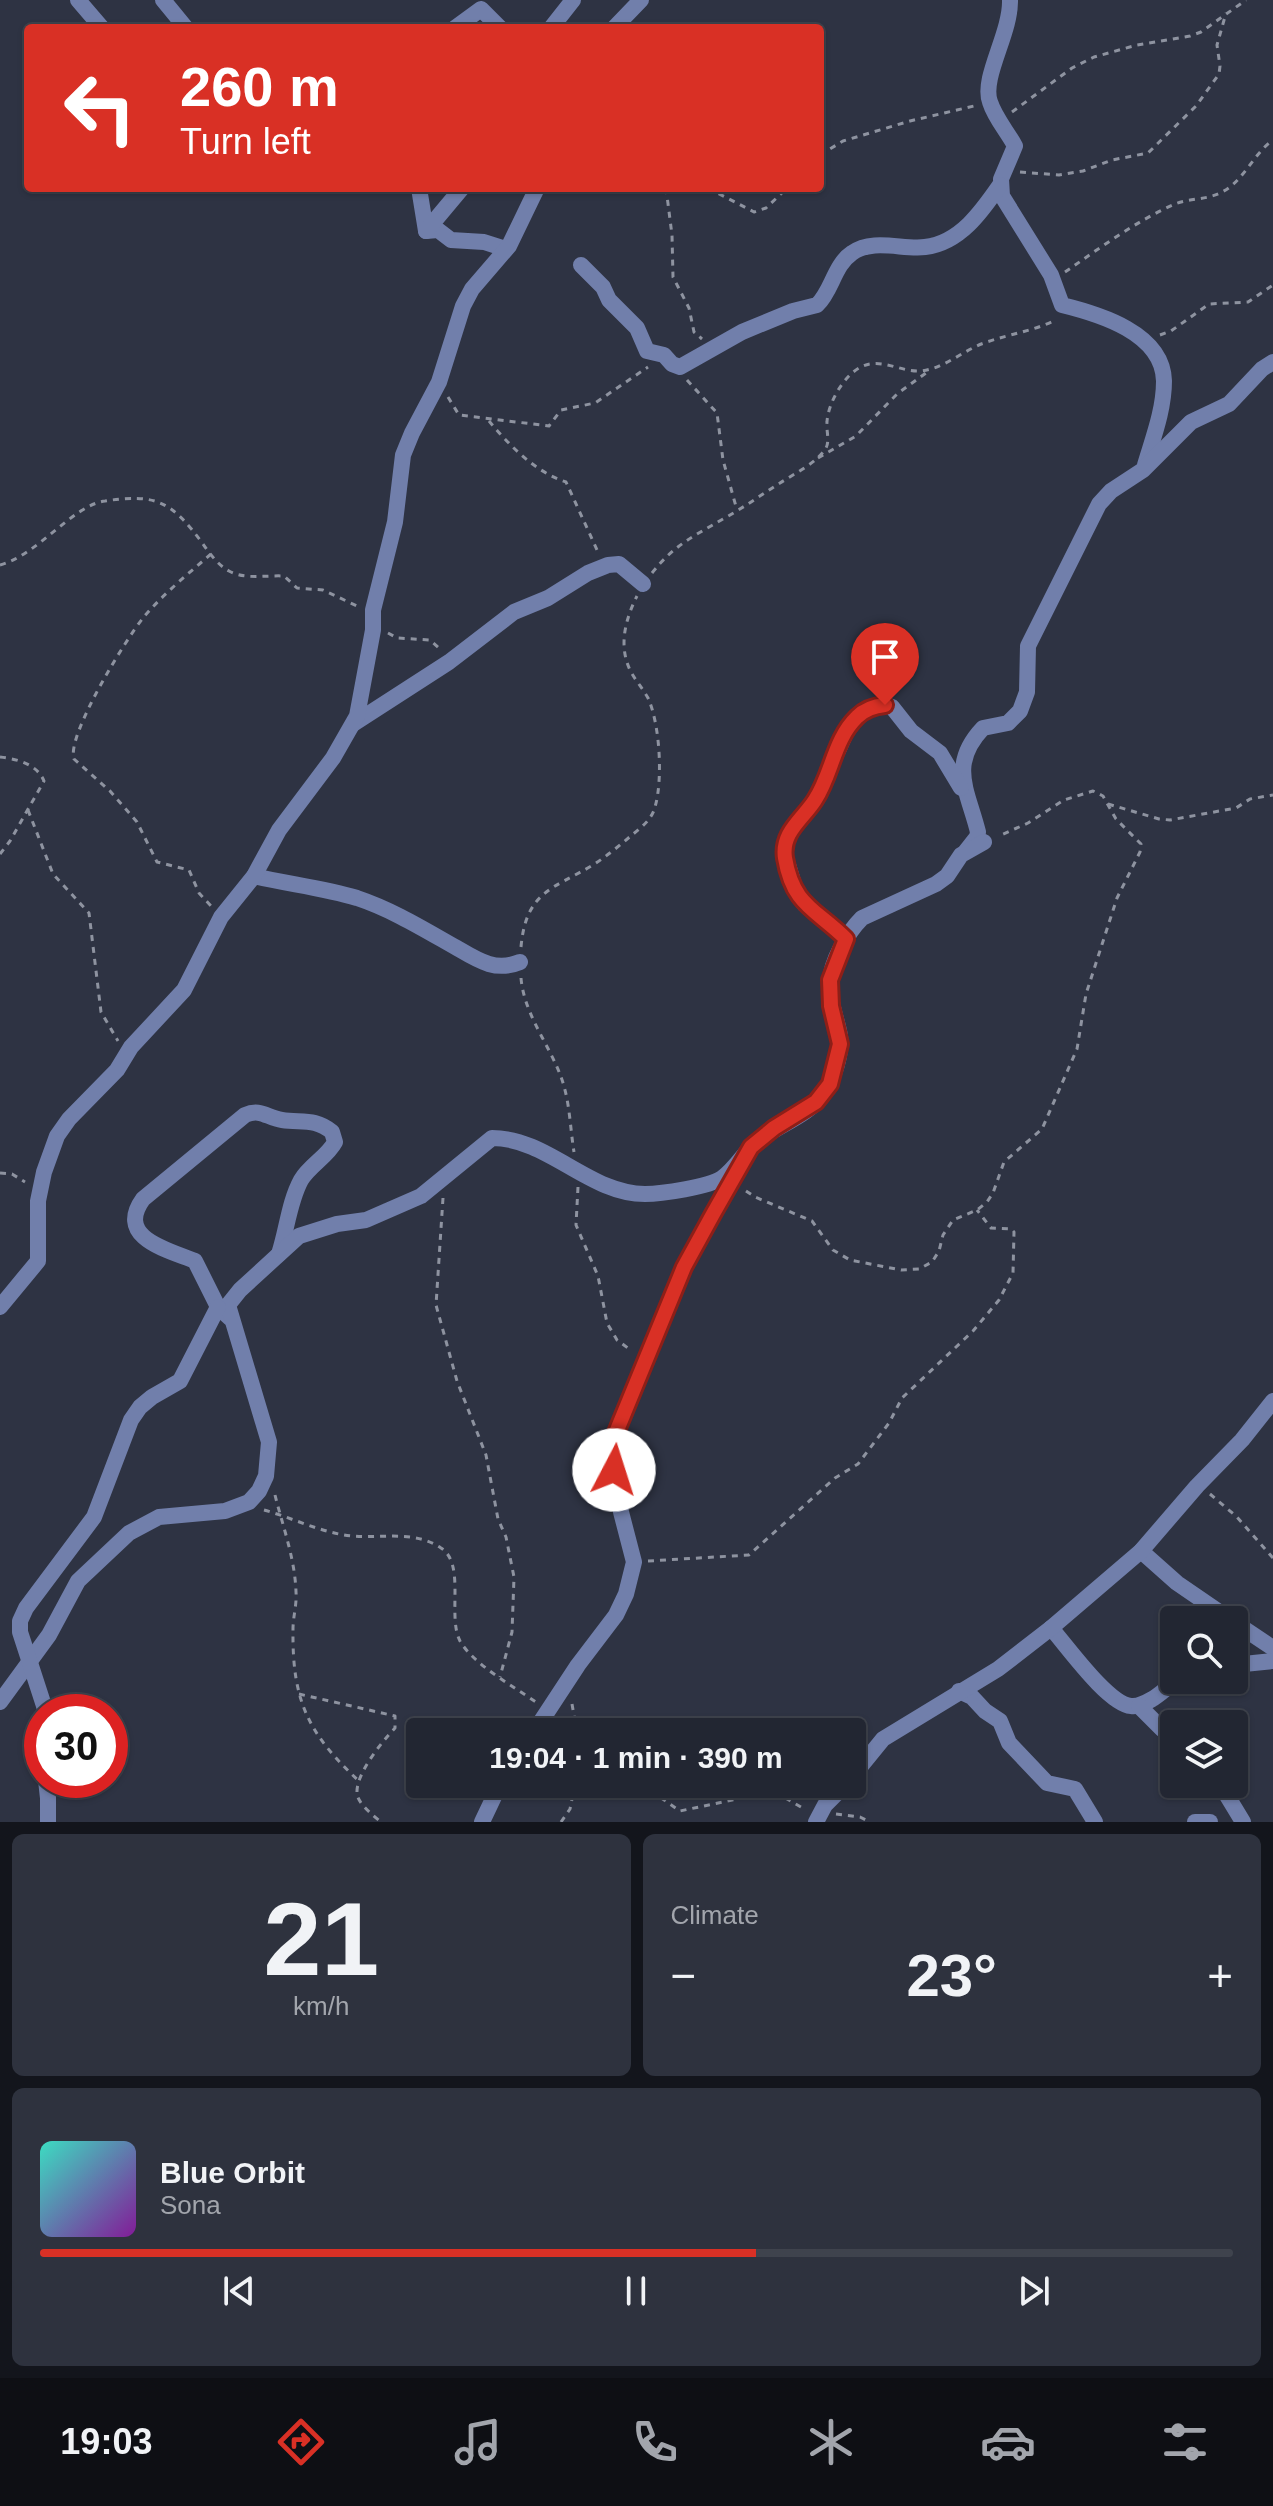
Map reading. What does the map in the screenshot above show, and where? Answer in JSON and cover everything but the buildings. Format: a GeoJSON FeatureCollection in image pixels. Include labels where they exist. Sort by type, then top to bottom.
{"type":"FeatureCollection","features":[{"type":"Feature","properties":{"kind":"street"},"geometry":{"type":"LineString","coordinates":[[78,0],[99,24]]}},
{"type":"Feature","properties":{"kind":"street"},"geometry":{"type":"LineString","coordinates":[[163,0],[183,24]]}},
{"type":"Feature","properties":{"kind":"street"},"geometry":{"type":"LineString","coordinates":[[554,24],[573,0]]}},
{"type":"Feature","properties":{"kind":"street"},"geometry":{"type":"LineString","coordinates":[[618,24],[641,0]]}},
{"type":"Feature","properties":{"kind":"street"},"geometry":{"type":"LineString","coordinates":[[581,265],[637,328],[647,351],[663,354],[680,367],[725,342],[793,311],[817,305],[853,252],[892,245],[924,248],[969,226],[1003,178],[1015,146],[989,102],[987,83],[1009,22],[1010,0]]}},
{"type":"Feature","properties":{"kind":"street"},"geometry":{"type":"LineString","coordinates":[[460,24],[479,9],[486,11],[497,24]]}},
{"type":"Feature","properties":{"kind":"street"},"geometry":{"type":"LineString","coordinates":[[1003,178],[1007,204],[1042,259],[1062,305],[1114,321],[1134,335],[1159,362],[1164,378],[1161,411],[1143,470]]}},
{"type":"Feature","properties":{"kind":"street"},"geometry":{"type":"LineString","coordinates":[[420,192],[426,231]]}},
{"type":"Feature","properties":{"kind":"street"},"geometry":{"type":"LineString","coordinates":[[426,231],[459,192]]}},
{"type":"Feature","properties":{"kind":"street"},"geometry":{"type":"LineString","coordinates":[[0,1307],[38,1261],[38,1201],[57,1136],[69,1119],[117,1070],[131,1047],[184,990],[208,938],[254,876],[279,830],[333,758],[357,716],[373,615],[390,548],[403,455],[449,355],[463,306],[472,289],[506,249],[535,192]]}},
{"type":"Feature","properties":{"kind":"street"},"geometry":{"type":"LineString","coordinates":[[426,231],[438,230],[451,240],[484,242],[506,249]]}},
{"type":"Feature","properties":{"kind":"street"},"geometry":{"type":"LineString","coordinates":[[0,1702],[49,1635],[78,1581],[129,1533],[159,1517],[225,1511],[254,1499],[270,1453],[266,1427],[228,1307],[231,1299],[299,1236],[337,1224],[366,1220],[421,1196],[492,1138],[531,1147],[615,1189],[644,1194],[720,1180],[774,1128],[816,1102],[830,1084],[840,1044],[831,1006],[830,980],[846,939],[862,918],[941,881],[977,837],[961,776],[968,753],[983,728],[1008,723],[1020,711],[1027,692],[1028,646],[1099,504],[1111,491],[1143,470],[1191,422],[1229,404],[1262,369],[1273,362]]}},
{"type":"Feature","properties":{"kind":"street"},"geometry":{"type":"LineString","coordinates":[[353,724],[449,662],[514,612],[548,598],[588,573],[619,564],[643,584]]}},
{"type":"Feature","properties":{"kind":"street"},"geometry":{"type":"LineString","coordinates":[[846,939],[804,904],[797,894],[785,855],[786,838],[817,797],[843,737],[857,716],[875,706],[892,707],[911,731],[940,753],[968,799]]}},
{"type":"Feature","properties":{"kind":"street"},"geometry":{"type":"LineString","coordinates":[[966,851],[984,842]]}},
{"type":"Feature","properties":{"kind":"street"},"geometry":{"type":"LineString","coordinates":[[254,876],[357,898],[406,918],[495,967],[507,968],[520,962]]}},
{"type":"Feature","properties":{"kind":"street"},"geometry":{"type":"LineString","coordinates":[[231,1319],[218,1307],[198,1265],[153,1245],[141,1234],[135,1222],[135,1209],[143,1199],[252,1112],[281,1120],[314,1120],[332,1132],[335,1142],[302,1178],[278,1256]]}},
{"type":"Feature","properties":{"kind":"street"},"geometry":{"type":"LineString","coordinates":[[543,1718],[616,1615],[626,1594],[634,1562],[614,1470],[615,1435],[684,1267],[751,1147]]}},
{"type":"Feature","properties":{"kind":"street"},"geometry":{"type":"LineString","coordinates":[[40,1694],[20,1632],[20,1621],[26,1608],[94,1517],[131,1420],[152,1397],[180,1381],[218,1307]]}},
{"type":"Feature","properties":{"kind":"street"},"geometry":{"type":"LineString","coordinates":[[866,1757],[883,1739],[998,1669],[1141,1551],[1242,1440],[1273,1401]]}},
{"type":"Feature","properties":{"kind":"street"},"geometry":{"type":"LineString","coordinates":[[1141,1551],[1177,1583],[1210,1606]]}},
{"type":"Feature","properties":{"kind":"street"},"geometry":{"type":"LineString","coordinates":[[1051,1628],[1121,1704],[1139,1706],[1160,1693]]}},
{"type":"Feature","properties":{"kind":"street"},"geometry":{"type":"LineString","coordinates":[[1248,1632],[1273,1648]]}},
{"type":"Feature","properties":{"kind":"street"},"geometry":{"type":"LineString","coordinates":[[1248,1664],[1273,1661]]}},
{"type":"Feature","properties":{"kind":"street"},"geometry":{"type":"LineString","coordinates":[[959,1691],[972,1697],[1000,1721],[1009,1743],[1047,1783],[1075,1789],[1095,1822]]}},
{"type":"Feature","properties":{"kind":"street"},"geometry":{"type":"LineString","coordinates":[[1139,1706],[1160,1727]]}},
{"type":"Feature","properties":{"kind":"street"},"geometry":{"type":"LineString","coordinates":[[47,1798],[48,1822]]}},
{"type":"Feature","properties":{"kind":"street"},"geometry":{"type":"LineString","coordinates":[[482,1822],[493,1798]]}},
{"type":"Feature","properties":{"kind":"street"},"geometry":{"type":"LineString","coordinates":[[820,1814],[834,1798]]}},
{"type":"Feature","properties":{"kind":"street"},"geometry":{"type":"LineString","coordinates":[[1228,1798],[1243,1822]]}},
{"type":"Feature","properties":{"kind":"street"},"geometry":{"type":"LineString","coordinates":[[1195,1822],[1210,1822]]}},
{"type":"Feature","properties":{"kind":"path"},"geometry":{"type":"LineString","coordinates":[[999,121],[1072,68],[1094,57],[1201,32],[1246,0]]}},
{"type":"Feature","properties":{"kind":"path"},"geometry":{"type":"LineString","coordinates":[[1003,178],[1083,171],[1112,160],[1148,153],[1196,106],[1219,74],[1217,45],[1226,13]]}},
{"type":"Feature","properties":{"kind":"path"},"geometry":{"type":"LineString","coordinates":[[824,153],[843,141],[989,102]]}},
{"type":"Feature","properties":{"kind":"path"},"geometry":{"type":"LineString","coordinates":[[1054,283],[1065,271],[1146,219],[1174,204],[1220,194],[1273,140]]}},
{"type":"Feature","properties":{"kind":"path"},"geometry":{"type":"LineString","coordinates":[[667,192],[676,288],[689,308],[694,332],[708,343],[725,342]]}},
{"type":"Feature","properties":{"kind":"path"},"geometry":{"type":"LineString","coordinates":[[716,192],[754,212],[766,208],[783,192]]}},
{"type":"Feature","properties":{"kind":"path"},"geometry":{"type":"LineString","coordinates":[[1134,335],[1151,336],[1171,331],[1209,304],[1248,302],[1273,285]]}},
{"type":"Feature","properties":{"kind":"path"},"geometry":{"type":"LineString","coordinates":[[811,461],[856,436],[897,394],[934,368],[986,342],[1027,332],[1082,310]]}},
{"type":"Feature","properties":{"kind":"path"},"geometry":{"type":"LineString","coordinates":[[432,397],[448,397],[458,414],[549,426],[561,410],[595,403],[663,354]]}},
{"type":"Feature","properties":{"kind":"path"},"geometry":{"type":"LineString","coordinates":[[644,1368],[635,1353],[611,1333],[598,1276],[576,1225],[580,1171],[573,1150],[563,1080],[522,992],[521,942],[533,906],[547,890],[616,849],[649,820],[656,806],[660,754],[656,723],[647,697],[625,660],[623,643],[626,621],[643,584],[673,549],[694,533],[737,510],[823,452],[828,444],[826,418],[837,391],[862,366],[876,363],[919,371],[934,368]]}},
{"type":"Feature","properties":{"kind":"path"},"geometry":{"type":"LineString","coordinates":[[680,367],[693,387],[717,413],[723,460],[737,510]]}},
{"type":"Feature","properties":{"kind":"path"},"geometry":{"type":"LineString","coordinates":[[488,420],[504,439],[535,465],[566,482],[604,566]]}},
{"type":"Feature","properties":{"kind":"path"},"geometry":{"type":"LineString","coordinates":[[0,565],[24,554],[92,505],[109,500],[149,498],[169,506],[184,519],[211,554],[230,572],[284,576],[297,588],[323,590],[373,615],[397,638],[434,641],[449,662]]}},
{"type":"Feature","properties":{"kind":"path"},"geometry":{"type":"LineString","coordinates":[[211,554],[144,617],[92,701],[81,723],[72,754],[137,822],[157,862],[189,870],[202,898],[224,914]]}},
{"type":"Feature","properties":{"kind":"path"},"geometry":{"type":"LineString","coordinates":[[0,757],[22,761],[34,768],[44,781],[0,854]]}},
{"type":"Feature","properties":{"kind":"path"},"geometry":{"type":"LineString","coordinates":[[733,1182],[755,1197],[812,1221],[840,1256],[901,1270],[919,1269],[932,1262],[953,1220],[977,1210],[993,1193],[1004,1162],[1042,1129],[1077,1049],[1092,973],[1117,898],[1141,849],[1138,839],[1116,819],[1098,792],[1093,791],[1064,800],[1028,823],[984,842]]}},
{"type":"Feature","properties":{"kind":"path"},"geometry":{"type":"LineString","coordinates":[[1108,804],[1170,820],[1232,809],[1250,799],[1273,795]]}},
{"type":"Feature","properties":{"kind":"path"},"geometry":{"type":"LineString","coordinates":[[28,810],[53,874],[89,913],[103,1019],[114,1038],[131,1047]]}},
{"type":"Feature","properties":{"kind":"path"},"geometry":{"type":"LineString","coordinates":[[0,1173],[20,1178],[38,1201]]}},
{"type":"Feature","properties":{"kind":"path"},"geometry":{"type":"LineString","coordinates":[[445,1179],[436,1305],[457,1381],[486,1455],[498,1519],[506,1537],[514,1577],[512,1632],[500,1677]]}},
{"type":"Feature","properties":{"kind":"path"},"geometry":{"type":"LineString","coordinates":[[634,1562],[749,1555],[835,1478],[858,1464],[889,1423],[902,1398],[973,1331],[999,1300],[1013,1273],[1014,1232],[1011,1229],[991,1228],[977,1210]]}},
{"type":"Feature","properties":{"kind":"path"},"geometry":{"type":"LineString","coordinates":[[267,1468],[287,1536],[296,1592],[293,1674],[308,1718],[325,1749],[360,1782]]}},
{"type":"Feature","properties":{"kind":"path"},"geometry":{"type":"LineString","coordinates":[[1197,1486],[1222,1503],[1273,1558]]}},
{"type":"Feature","properties":{"kind":"path"},"geometry":{"type":"LineString","coordinates":[[280,1514],[340,1535],[397,1535],[429,1542],[443,1549],[450,1555],[453,1567],[458,1637],[464,1647],[548,1710]]}},
{"type":"Feature","properties":{"kind":"path"},"geometry":{"type":"LineString","coordinates":[[569,1678],[575,1718]]}},
{"type":"Feature","properties":{"kind":"path"},"geometry":{"type":"LineString","coordinates":[[299,1694],[395,1716],[395,1728],[362,1773],[357,1796],[381,1822]]}},
{"type":"Feature","properties":{"kind":"path"},"geometry":{"type":"LineString","coordinates":[[561,1822],[570,1809],[572,1798]]}},
{"type":"Feature","properties":{"kind":"path"},"geometry":{"type":"LineString","coordinates":[[661,1798],[680,1811],[742,1798]]}},
{"type":"Feature","properties":{"kind":"path"},"geometry":{"type":"LineString","coordinates":[[785,1798],[804,1810],[860,1817],[870,1822]]}},
{"type":"Feature","properties":{"kind":"route"},"geometry":{"type":"LineString","coordinates":[[614,1470],[615,1435],[684,1267],[713,1214],[751,1147],[822,1097],[834,1075],[840,1035],[831,1006],[830,980],[846,939],[811,911],[797,894],[785,855],[786,838],[817,797],[850,724],[867,709],[885,705]]}}]}
